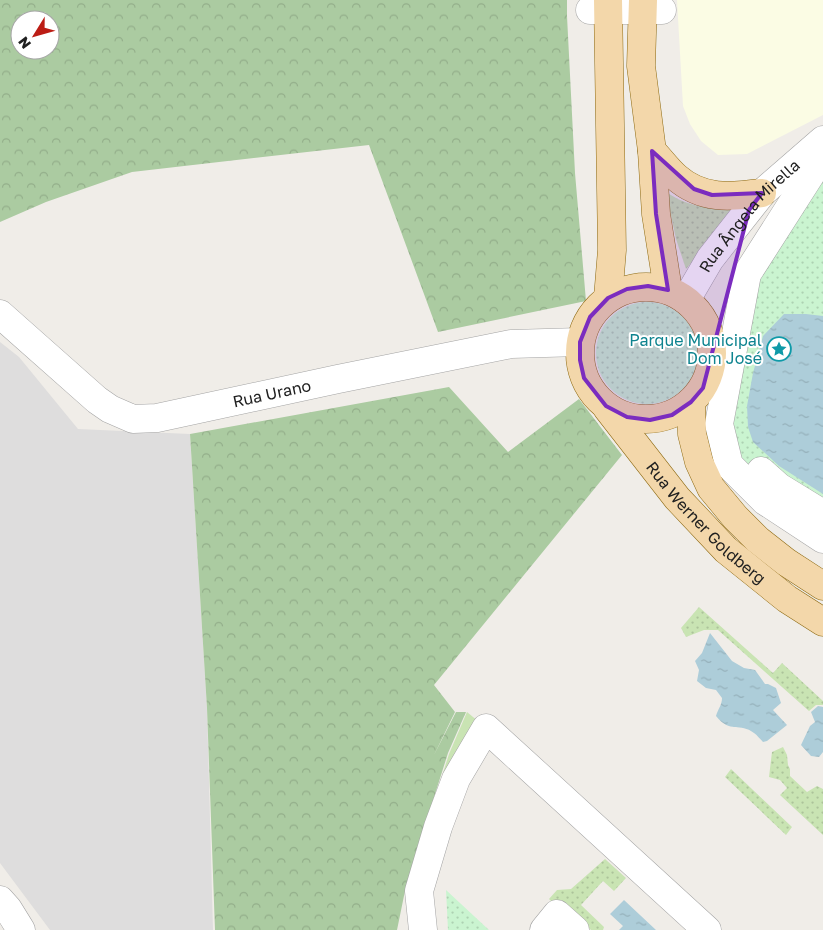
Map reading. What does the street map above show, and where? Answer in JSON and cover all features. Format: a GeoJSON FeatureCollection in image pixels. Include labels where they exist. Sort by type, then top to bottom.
{"type":"FeatureCollection","features":[{"type":"Feature","properties":{"kind":"main road"},"geometry":{"type":"LineString","coordinates":[[649,6],[641,66],[652,151],[656,214],[677,295]]}},
{"type":"Feature","properties":{"kind":"main road"},"geometry":{"type":"LineString","coordinates":[[602,7],[612,250],[608,298]]}},
{"type":"Feature","properties":{"kind":"main road"},"geometry":{"type":"LineString","coordinates":[[652,151],[676,177],[694,189],[712,195],[742,196],[756,202]]}},
{"type":"Feature","properties":{"kind":"main road"},"geometry":{"type":"LineString","coordinates":[[648,286],[677,295],[700,314],[710,332],[713,353],[711,371],[703,388],[692,402],[672,415],[650,420],[627,417],[606,406],[593,394],[584,378],[580,360],[580,342],[590,317],[608,298],[627,289],[648,286]]}},
{"type":"Feature","properties":{"kind":"main road","name":"Rua Werner Goldberg"},"geometry":{"type":"LineString","coordinates":[[692,402],[692,434],[699,462],[711,488],[758,540],[786,562],[823,586]]}},
{"type":"Feature","properties":{"kind":"main road","name":"Rua Werner Goldberg"},"geometry":{"type":"LineString","coordinates":[[606,406],[677,498],[726,550],[787,599],[823,622]]}},
{"type":"Feature","properties":{"kind":"street"},"geometry":{"type":"LineString","coordinates":[[602,7],[649,6]]}},
{"type":"Feature","properties":{"kind":"street","name":"Rua Ângela Mirella"},"geometry":{"type":"LineString","coordinates":[[677,295],[710,259],[756,202],[823,140]]}},
{"type":"Feature","properties":{"kind":"street"},"geometry":{"type":"LineString","coordinates":[[823,161],[818,163],[747,274],[720,424],[729,465],[766,501],[823,539]]}},
{"type":"Feature","properties":{"kind":"street"},"geometry":{"type":"LineString","coordinates":[[823,184],[763,283],[744,358],[738,399],[737,442],[750,460],[779,487],[823,514]]}},
{"type":"Feature","properties":{"kind":"street"},"geometry":{"type":"LineString","coordinates":[[713,353],[756,202]]}},
{"type":"Feature","properties":{"kind":"street","name":"Rua Urano"},"geometry":{"type":"LineString","coordinates":[[0,314],[97,400],[110,409],[132,419],[157,418],[511,344],[580,342]]}},
{"type":"Feature","properties":{"kind":"street"},"geometry":{"type":"LineString","coordinates":[[423,930],[420,891],[438,827],[456,779],[486,728],[707,930]]}},
{"type":"Feature","properties":{"kind":"street"},"geometry":{"type":"LineString","coordinates":[[0,900],[21,930]]}},
{"type":"Feature","properties":{"kind":"street"},"geometry":{"type":"LineString","coordinates":[[544,930],[557,914],[574,930]]}},
{"type":"Feature","properties":{"kind":"highlighted area"},"geometry":{"type":"Polygon","coordinates":[[[652,151],[694,189],[712,195],[762,193],[749,210],[703,388],[691,402],[672,415],[650,420],[627,417],[606,406],[584,378],[580,360],[580,342],[590,317],[608,298],[627,289],[648,286],[668,290],[656,214],[652,151]]]}},
{"type":"Feature","properties":{"kind":"shaded area"},"geometry":{"type":"Polygon","coordinates":[[[677,0],[823,0],[823,115],[747,154],[718,155],[701,141],[690,124],[683,106],[677,0]]]}},
{"type":"Feature","properties":{"kind":"shaded area"},"geometry":{"type":"Polygon","coordinates":[[[0,342],[19,357],[78,429],[190,434],[207,708],[213,930],[50,930],[0,863],[0,342]]]}},
{"type":"Feature","properties":{"kind":"green space"},"geometry":{"type":"Polygon","coordinates":[[[0,0],[567,0],[575,173],[586,301],[438,332],[369,145],[132,172],[46,202],[0,222],[0,0]]]}},
{"type":"Feature","properties":{"kind":"green space","name":"Parque Municipal Dom José"},"geometry":{"type":"Polygon","coordinates":[[[823,162],[823,537],[731,464],[721,425],[748,274],[823,162]]]}},
{"type":"Feature","properties":{"kind":"green space"},"geometry":{"type":"Polygon","coordinates":[[[666,192],[691,204],[717,208],[737,208],[686,269],[676,239],[666,192]]]}},
{"type":"Feature","properties":{"kind":"green space"},"geometry":{"type":"Polygon","coordinates":[[[647,302],[666,306],[683,317],[694,334],[698,353],[694,372],[683,389],[666,400],[647,404],[628,400],[611,389],[600,372],[596,353],[600,334],[611,317],[628,306],[647,302]]]}},
{"type":"Feature","properties":{"kind":"green space"},"geometry":{"type":"Polygon","coordinates":[[[449,387],[508,452],[579,399],[622,455],[434,685],[455,712],[434,755],[456,712],[466,712],[448,753],[406,886],[397,930],[215,930],[207,708],[190,434],[449,387]]]}},
{"type":"Feature","properties":{"kind":"green space"},"geometry":{"type":"Polygon","coordinates":[[[699,607],[773,673],[782,663],[823,701],[823,705],[816,705],[809,711],[718,630],[704,630],[686,637],[681,628],[699,607]]]}},
{"type":"Feature","properties":{"kind":"green space"},"geometry":{"type":"Polygon","coordinates":[[[467,712],[485,727],[436,795],[449,754],[467,712]]]}},
{"type":"Feature","properties":{"kind":"green space"},"geometry":{"type":"Polygon","coordinates":[[[783,747],[787,755],[790,776],[807,792],[817,786],[823,789],[823,835],[780,795],[787,788],[780,780],[769,777],[772,752],[783,747]]]}},
{"type":"Feature","properties":{"kind":"green space"},"geometry":{"type":"Polygon","coordinates":[[[731,769],[792,827],[786,835],[725,777],[731,769]]]}},
{"type":"Feature","properties":{"kind":"green space"},"geometry":{"type":"Polygon","coordinates":[[[605,859],[626,878],[614,891],[603,881],[581,905],[604,927],[603,930],[591,930],[568,907],[562,912],[549,899],[557,890],[571,889],[605,859]]]}},
{"type":"Feature","properties":{"kind":"green space"},"geometry":{"type":"Polygon","coordinates":[[[446,890],[489,930],[448,930],[446,890]]]}},
{"type":"Feature","properties":{"kind":"water"},"geometry":{"type":"Polygon","coordinates":[[[784,314],[823,316],[823,494],[779,466],[753,442],[748,427],[747,406],[753,373],[763,336],[784,314]]]}},
{"type":"Feature","properties":{"kind":"water"},"geometry":{"type":"Polygon","coordinates":[[[710,633],[732,661],[744,668],[755,670],[765,684],[776,688],[781,703],[773,710],[787,725],[767,741],[763,742],[749,730],[726,725],[721,721],[716,716],[722,698],[716,690],[706,688],[697,681],[699,670],[695,661],[702,653],[710,633]]]}},
{"type":"Feature","properties":{"kind":"water"},"geometry":{"type":"Polygon","coordinates":[[[818,706],[823,707],[823,752],[819,757],[811,756],[801,745],[810,726],[815,722],[811,712],[818,706]]]}},
{"type":"Feature","properties":{"kind":"water"},"geometry":{"type":"Polygon","coordinates":[[[624,900],[656,930],[619,930],[623,926],[610,914],[624,900]]]}},
{"type":"Feature","properties":{"kind":"place","name":"Parque Municipal Dom José"},"geometry":{"type":"Point","coordinates":[779,349]}}]}
